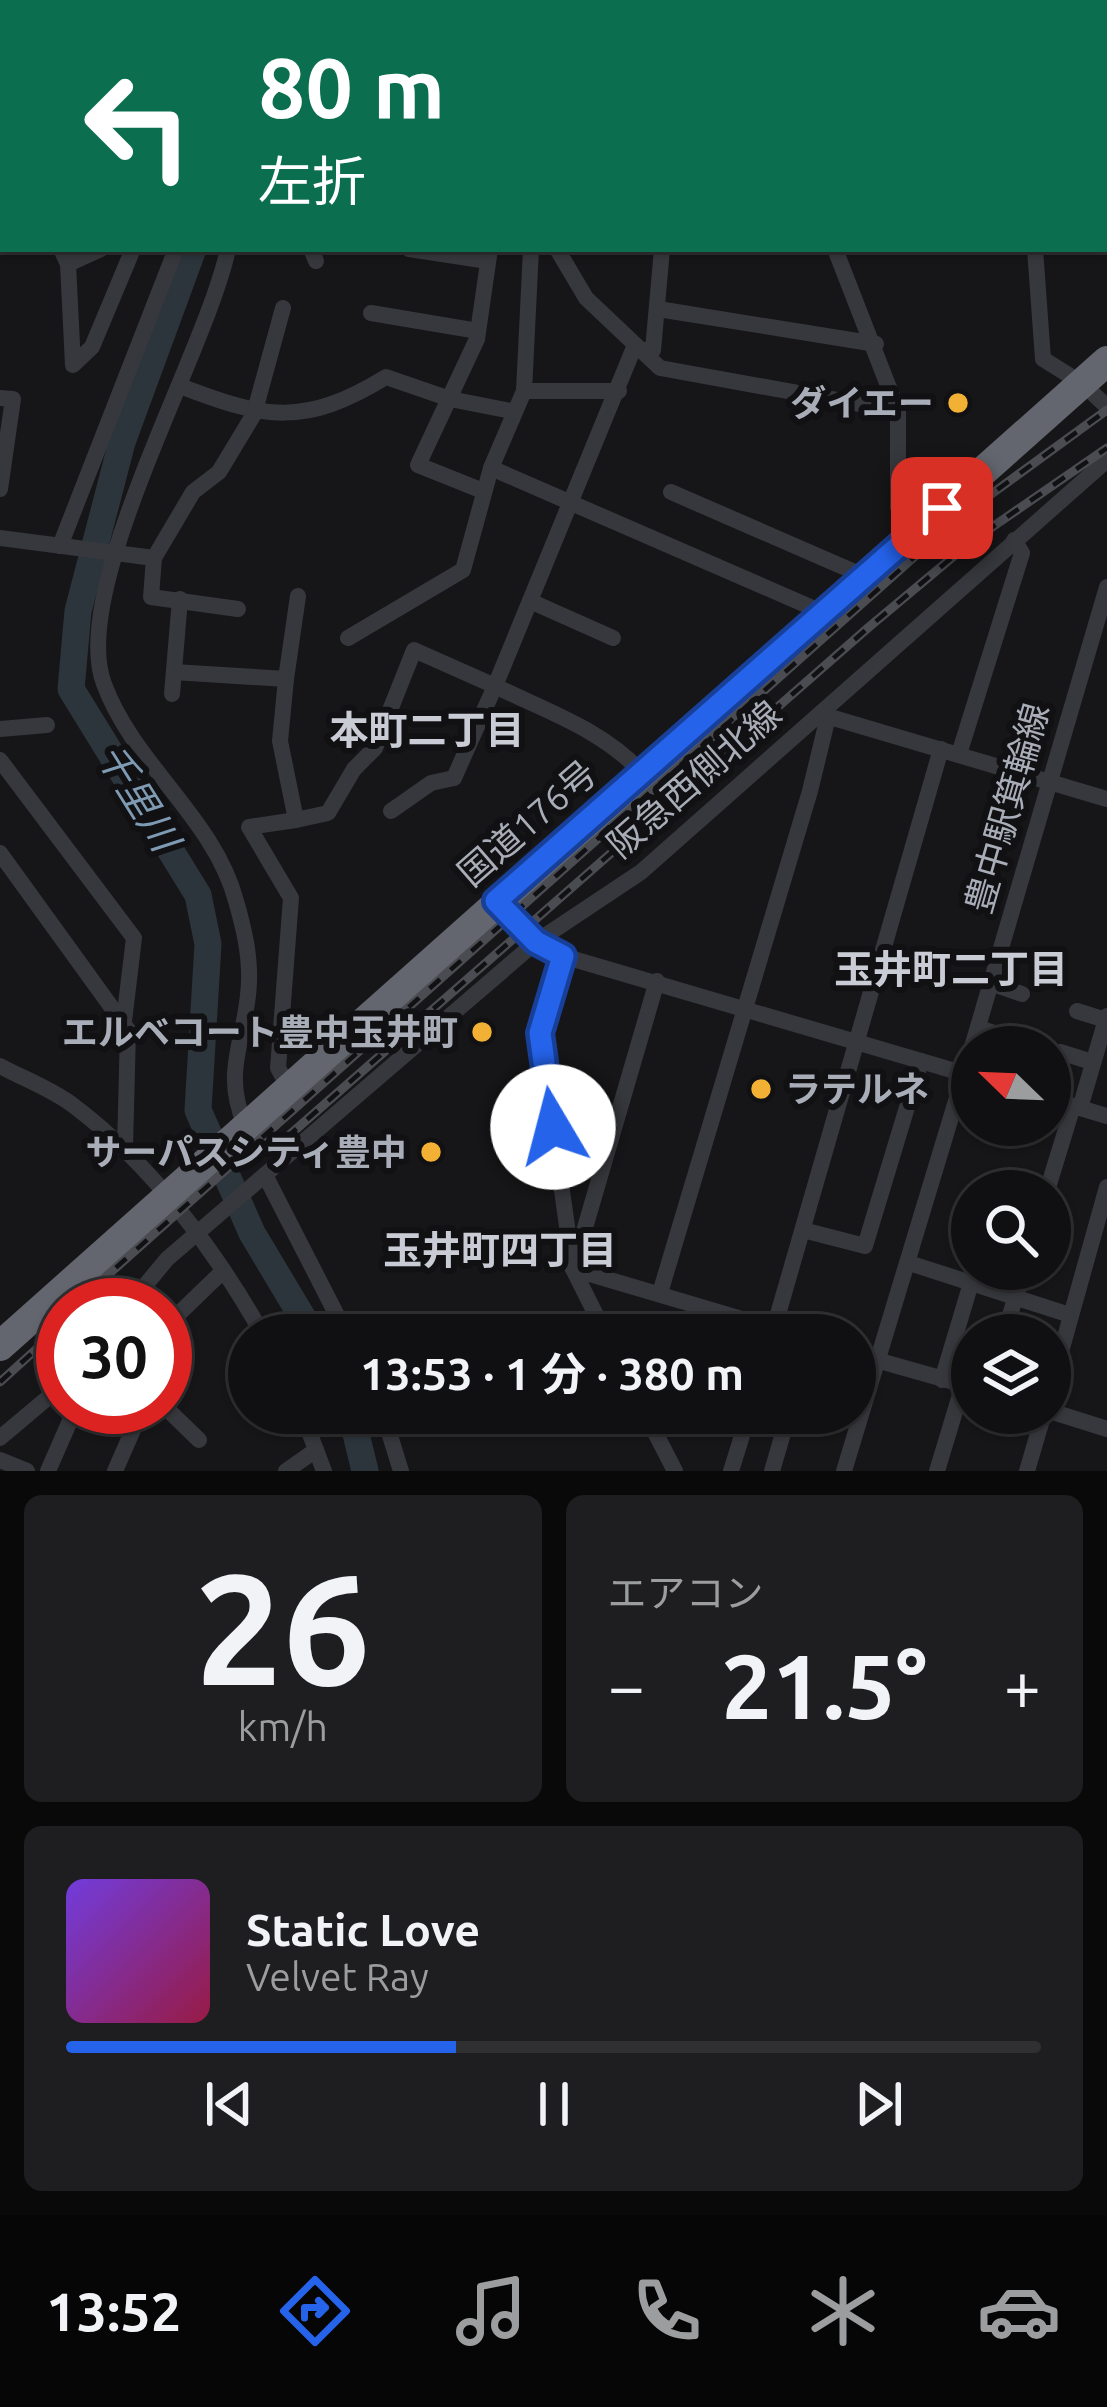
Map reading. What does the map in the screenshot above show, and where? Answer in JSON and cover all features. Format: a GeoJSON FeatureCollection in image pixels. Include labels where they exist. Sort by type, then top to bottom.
{"type":"FeatureCollection","features":[{"type":"Feature","properties":{"kind":"highway","name":"国道176号"},"geometry":{"type":"LineString","coordinates":[[0,1346],[906,538],[1093,394],[1107,361]]}},
{"type":"Feature","properties":{"kind":"street"},"geometry":{"type":"LineString","coordinates":[[64,256],[73,365],[92,346],[132,252]]}},
{"type":"Feature","properties":{"kind":"street"},"geometry":{"type":"LineString","coordinates":[[60,546],[175,252]]}},
{"type":"Feature","properties":{"kind":"street"},"geometry":{"type":"LineString","coordinates":[[227,252],[117,552],[101,610],[101,679],[122,724],[228,868],[248,944],[249,985],[232,1093],[243,1127]]}},
{"type":"Feature","properties":{"kind":"street"},"geometry":{"type":"LineString","coordinates":[[449,252],[489,255],[478,331],[418,465],[483,491]]}},
{"type":"Feature","properties":{"kind":"street"},"geometry":{"type":"LineString","coordinates":[[348,638],[463,570],[483,491],[524,391],[531,252]]}},
{"type":"Feature","properties":{"kind":"street"},"geometry":{"type":"LineString","coordinates":[[559,252],[586,298],[660,368],[898,411]]}},
{"type":"Feature","properties":{"kind":"street"},"geometry":{"type":"LineString","coordinates":[[638,348],[653,350],[662,252]]}},
{"type":"Feature","properties":{"kind":"street"},"geometry":{"type":"LineString","coordinates":[[836,252],[876,344],[898,411],[898,507],[906,538]]}},
{"type":"Feature","properties":{"kind":"street"},"geometry":{"type":"LineString","coordinates":[[1035,252],[1042,359],[1093,394]]}},
{"type":"Feature","properties":{"kind":"street"},"geometry":{"type":"LineString","coordinates":[[238,609],[151,597],[154,558],[193,492],[219,472],[254,415],[283,308]]}},
{"type":"Feature","properties":{"kind":"street"},"geometry":{"type":"LineString","coordinates":[[658,309],[876,344]]}},
{"type":"Feature","properties":{"kind":"street"},"geometry":{"type":"LineString","coordinates":[[371,313],[478,331]]}},
{"type":"Feature","properties":{"kind":"street"},"geometry":{"type":"LineString","coordinates":[[391,811],[431,783],[454,778],[638,348]]}},
{"type":"Feature","properties":{"kind":"street"},"geometry":{"type":"LineString","coordinates":[[180,386],[254,415],[339,406],[386,377],[450,399],[512,411]]}},
{"type":"Feature","properties":{"kind":"street"},"geometry":{"type":"LineString","coordinates":[[524,391],[619,391]]}},
{"type":"Feature","properties":{"kind":"street"},"geometry":{"type":"LineString","coordinates":[[0,398],[13,399],[0,489]]}},
{"type":"Feature","properties":{"kind":"street","name":"阪急西側北線"},"geometry":{"type":"LineString","coordinates":[[195,1236],[536,942],[641,872],[1107,460]]}},
{"type":"Feature","properties":{"kind":"street"},"geometry":{"type":"LineString","coordinates":[[491,468],[822,612]]}},
{"type":"Feature","properties":{"kind":"street"},"geometry":{"type":"LineString","coordinates":[[671,492],[864,576]]}},
{"type":"Feature","properties":{"kind":"street"},"geometry":{"type":"LineString","coordinates":[[0,538],[154,558]]}},
{"type":"Feature","properties":{"kind":"street"},"geometry":{"type":"LineString","coordinates":[[778,1314],[950,752],[1022,553],[1014,540]]}},
{"type":"Feature","properties":{"kind":"street"},"geometry":{"type":"LineString","coordinates":[[296,820],[280,741],[298,596]]}},
{"type":"Feature","properties":{"kind":"street"},"geometry":{"type":"LineString","coordinates":[[172,694],[180,599]]}},
{"type":"Feature","properties":{"kind":"street","name":"豊中駅箕輪線"},"geometry":{"type":"LineString","coordinates":[[978,1026],[1105,600]]}},
{"type":"Feature","properties":{"kind":"street"},"geometry":{"type":"LineString","coordinates":[[530,601],[613,638]]}},
{"type":"Feature","properties":{"kind":"street"},"geometry":{"type":"LineString","coordinates":[[288,1086],[278,1068],[291,898],[249,827],[328,814],[354,769],[375,748],[414,650],[596,733],[617,746],[642,773]]}},
{"type":"Feature","properties":{"kind":"street"},"geometry":{"type":"LineString","coordinates":[[174,672],[286,679]]}},
{"type":"Feature","properties":{"kind":"street"},"geometry":{"type":"LineString","coordinates":[[820,714],[1107,799]]}},
{"type":"Feature","properties":{"kind":"street"},"geometry":{"type":"LineString","coordinates":[[661,1293],[810,791],[826,725],[820,714]]}},
{"type":"Feature","properties":{"kind":"street"},"geometry":{"type":"LineString","coordinates":[[0,729],[47,725]]}},
{"type":"Feature","properties":{"kind":"street"},"geometry":{"type":"LineString","coordinates":[[0,760],[134,938],[124,1021],[129,1053],[125,1148]]}},
{"type":"Feature","properties":{"kind":"street"},"geometry":{"type":"LineString","coordinates":[[0,853],[124,1021]]}},
{"type":"Feature","properties":{"kind":"street"},"geometry":{"type":"LineString","coordinates":[[496,901],[536,942],[563,956],[951,1069]]}},
{"type":"Feature","properties":{"kind":"street"},"geometry":{"type":"LineString","coordinates":[[563,956],[540,1033],[573,1269],[596,1314]]}},
{"type":"Feature","properties":{"kind":"street"},"geometry":{"type":"LineString","coordinates":[[573,1269],[657,982]]}},
{"type":"Feature","properties":{"kind":"street"},"geometry":{"type":"LineString","coordinates":[[991,983],[1022,994]]}},
{"type":"Feature","properties":{"kind":"street"},"geometry":{"type":"LineString","coordinates":[[1054,1170],[1106,1018],[1077,1011]]}},
{"type":"Feature","properties":{"kind":"street"},"geometry":{"type":"LineString","coordinates":[[1071,1055],[1092,1062]]}},
{"type":"Feature","properties":{"kind":"street"},"geometry":{"type":"LineString","coordinates":[[803,1230],[866,1246],[921,1061]]}},
{"type":"Feature","properties":{"kind":"street"},"geometry":{"type":"LineString","coordinates":[[0,1066],[60,1097],[125,1148],[222,1272],[249,1314]]}},
{"type":"Feature","properties":{"kind":"street"},"geometry":{"type":"LineString","coordinates":[[1071,1105],[1107,1116]]}},
{"type":"Feature","properties":{"kind":"street","name":"豊中駅箕輪線"},"geometry":{"type":"LineString","coordinates":[[844,1471],[951,1128]]}},
{"type":"Feature","properties":{"kind":"street"},"geometry":{"type":"LineString","coordinates":[[262,1178],[336,1314]]}},
{"type":"Feature","properties":{"kind":"street"},"geometry":{"type":"LineString","coordinates":[[1070,1314],[1107,1187]]}},
{"type":"Feature","properties":{"kind":"street"},"geometry":{"type":"LineString","coordinates":[[151,1278],[195,1236]]}},
{"type":"Feature","properties":{"kind":"street"},"geometry":{"type":"LineString","coordinates":[[909,1263],[951,1277]]}},
{"type":"Feature","properties":{"kind":"street"},"geometry":{"type":"LineString","coordinates":[[573,1269],[721,1314]]}},
{"type":"Feature","properties":{"kind":"street"},"geometry":{"type":"LineString","coordinates":[[192,1301],[222,1272]]}},
{"type":"Feature","properties":{"kind":"street"},"geometry":{"type":"LineString","coordinates":[[942,1380],[969,1290]]}},
{"type":"Feature","properties":{"kind":"street"},"geometry":{"type":"LineString","coordinates":[[994,1290],[1067,1314]]}},
{"type":"Feature","properties":{"kind":"street"},"geometry":{"type":"LineString","coordinates":[[1011,1314],[1018,1290]]}},
{"type":"Feature","properties":{"kind":"street"},"geometry":{"type":"LineString","coordinates":[[876,1360],[951,1382]]}},
{"type":"Feature","properties":{"kind":"street"},"geometry":{"type":"LineString","coordinates":[[0,1438],[36,1408]]}},
{"type":"Feature","properties":{"kind":"street"},"geometry":{"type":"LineString","coordinates":[[1071,1419],[1107,1429]]}},
{"type":"Feature","properties":{"kind":"street"},"geometry":{"type":"LineString","coordinates":[[937,1471],[951,1431]]}},
{"type":"Feature","properties":{"kind":"street"},"geometry":{"type":"LineString","coordinates":[[192,1433],[199,1440]]}},
{"type":"Feature","properties":{"kind":"street"},"geometry":{"type":"LineString","coordinates":[[48,1471],[64,1434]]}},
{"type":"Feature","properties":{"kind":"street"},"geometry":{"type":"LineString","coordinates":[[115,1471],[131,1434]]}},
{"type":"Feature","properties":{"kind":"street"},"geometry":{"type":"LineString","coordinates":[[310,1434],[324,1471]]}},
{"type":"Feature","properties":{"kind":"street"},"geometry":{"type":"LineString","coordinates":[[390,1434],[401,1471]]}},
{"type":"Feature","properties":{"kind":"street"},"geometry":{"type":"LineString","coordinates":[[656,1434],[675,1471]]}},
{"type":"Feature","properties":{"kind":"street"},"geometry":{"type":"LineString","coordinates":[[731,1471],[742,1434]]}},
{"type":"Feature","properties":{"kind":"street"},"geometry":{"type":"LineString","coordinates":[[772,1471],[783,1434]]}},
{"type":"Feature","properties":{"kind":"street"},"geometry":{"type":"LineString","coordinates":[[1027,1471],[1040,1434]]}},
{"type":"Feature","properties":{"kind":"street"},"geometry":{"type":"LineString","coordinates":[[286,1471],[316,1450]]}},
{"type":"Feature","properties":{"kind":"street"},"geometry":{"type":"LineString","coordinates":[[0,1460],[27,1471]]}},
{"type":"Feature","properties":{"kind":"waterway","name":"千里川"},"geometry":{"type":"LineString","coordinates":[[192,252],[122,442],[78,611],[71,689],[198,895],[208,944],[198,1110],[252,1233],[300,1314]]}},
{"type":"Feature","properties":{"kind":"waterway","name":"千里川"},"geometry":{"type":"LineString","coordinates":[[356,1434],[365,1471]]}},
{"type":"Feature","properties":{"kind":"railway"},"geometry":{"type":"LineString","coordinates":[[104,1278],[957,519],[1107,410]]}},
{"type":"Feature","properties":{"kind":"railway"},"geometry":{"type":"LineString","coordinates":[[286,1138],[869,627],[972,541],[1107,448]]}},
{"type":"Feature","properties":{"kind":"railway"},"geometry":{"type":"LineString","coordinates":[[0,1382],[36,1349]]}},
{"type":"Feature","properties":{"kind":"place","name":"ダイエー"},"geometry":{"type":"Point","coordinates":[958,403]}},
{"type":"Feature","properties":{"kind":"place","name":"エルベコート豊中玉井町"},"geometry":{"type":"Point","coordinates":[482,1032]}},
{"type":"Feature","properties":{"kind":"place","name":"ラテルネ"},"geometry":{"type":"Point","coordinates":[761,1089]}},
{"type":"Feature","properties":{"kind":"place","name":"サーパスシティ豊中"},"geometry":{"type":"Point","coordinates":[431,1152]}},
{"type":"Feature","properties":{"kind":"district","name":"本町二丁目"},"geometry":{"type":"Point","coordinates":[427,730]}},
{"type":"Feature","properties":{"kind":"district","name":"玉井町二丁目"},"geometry":{"type":"Point","coordinates":[951,969]}},
{"type":"Feature","properties":{"kind":"district","name":"玉井町四丁目"},"geometry":{"type":"Point","coordinates":[500,1250]}},
{"type":"Feature","properties":{"kind":"route"},"geometry":{"type":"LineString","coordinates":[[553,1127],[540,1033],[563,956],[536,942],[496,901],[942,508]]}}]}
